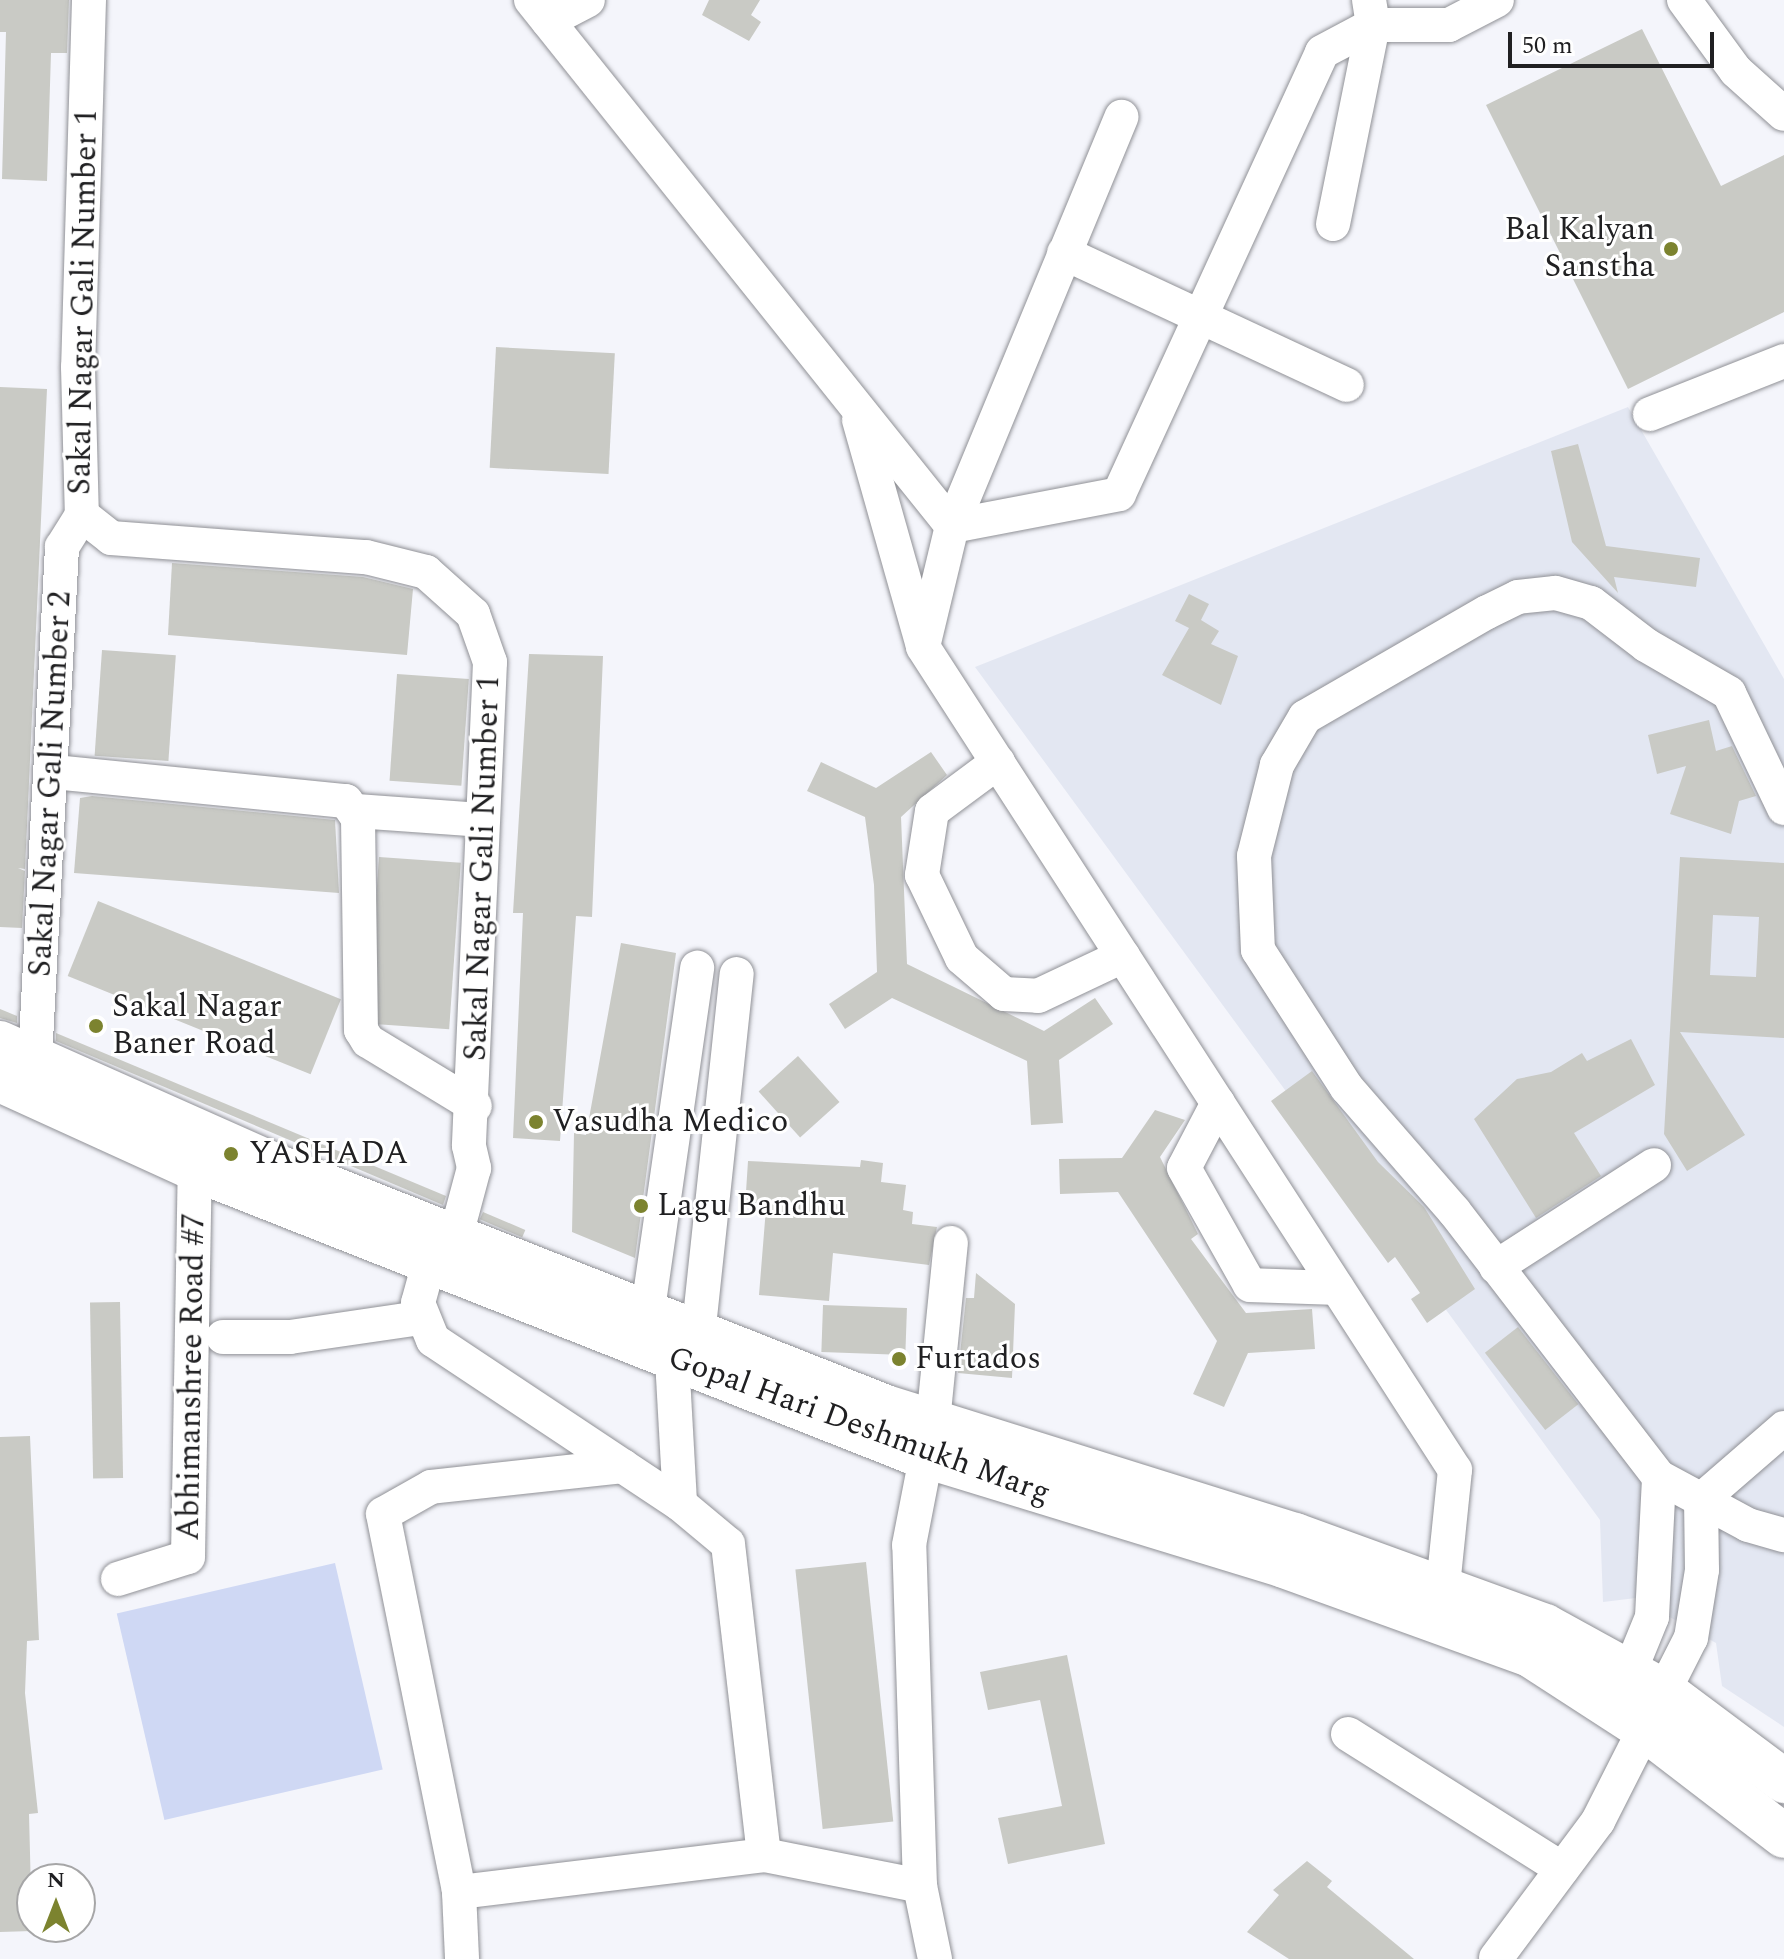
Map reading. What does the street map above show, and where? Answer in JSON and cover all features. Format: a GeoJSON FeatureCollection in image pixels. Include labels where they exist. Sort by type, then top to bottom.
{"type":"FeatureCollection","features":[{"type":"Feature","properties":{"kind":"main road","name":"Gopal Hari Deshmukh Marg"},"geometry":{"type":"LineString","coordinates":[[12,1061],[195,1169],[439,1244],[647,1316],[685,1347]]}},
{"type":"Feature","properties":{"kind":"main road","name":"Gopal Hari Deshmukh Marg"},"geometry":{"type":"LineString","coordinates":[[12,1061],[685,1347],[927,1439],[1431,1617],[1639,1700],[1784,1836]]}},
{"type":"Feature","properties":{"kind":"main road","name":"Gopal Hari Deshmukh Marg"},"geometry":{"type":"LineString","coordinates":[[927,1439],[1443,1587],[1784,1781]]}},
{"type":"Feature","properties":{"kind":"street","name":"Sakal Nagar Gali Number 1"},"geometry":{"type":"LineString","coordinates":[[89,0],[78,382],[82,515],[111,538],[366,557],[426,572],[473,614],[490,662],[481,820],[475,1106],[469,1146],[453,1161],[439,1244]]}},
{"type":"Feature","properties":{"kind":"street"},"geometry":{"type":"LineString","coordinates":[[588,0],[539,11],[952,526]]}},
{"type":"Feature","properties":{"kind":"street"},"geometry":{"type":"LineString","coordinates":[[952,526],[1119,494],[1322,52],[1371,12],[1449,25],[1497,0]]}},
{"type":"Feature","properties":{"kind":"street"},"geometry":{"type":"LineString","coordinates":[[1684,0],[1736,71],[1784,114]]}},
{"type":"Feature","properties":{"kind":"street"},"geometry":{"type":"LineString","coordinates":[[1333,224],[1371,12]]}},
{"type":"Feature","properties":{"kind":"street"},"geometry":{"type":"LineString","coordinates":[[923,647],[952,526],[1121,117]]}},
{"type":"Feature","properties":{"kind":"street"},"geometry":{"type":"LineString","coordinates":[[1064,253],[1202,314],[1347,385]]}},
{"type":"Feature","properties":{"kind":"street"},"geometry":{"type":"LineString","coordinates":[[1650,414],[1784,361]]}},
{"type":"Feature","properties":{"kind":"street"},"geometry":{"type":"LineString","coordinates":[[854,404],[923,647],[1455,1470],[1443,1587]]}},
{"type":"Feature","properties":{"kind":"street","name":"Sakal Nagar Gali Number 2"},"geometry":{"type":"LineString","coordinates":[[12,1061],[54,772],[62,547],[82,515]]}},
{"type":"Feature","properties":{"kind":"street"},"geometry":{"type":"LineString","coordinates":[[1784,808],[1729,693],[1591,603],[1555,593],[1518,597],[1487,612],[1305,717],[1277,765],[1254,856],[1258,950],[1347,1088],[1496,1267],[1659,1477],[1701,1500],[1784,1535]]}},
{"type":"Feature","properties":{"kind":"street"},"geometry":{"type":"LineString","coordinates":[[998,762],[932,811],[922,875],[962,958],[1004,994],[1038,996],[1123,956]]}},
{"type":"Feature","properties":{"kind":"street"},"geometry":{"type":"LineString","coordinates":[[54,772],[338,798],[356,811],[481,820]]}},
{"type":"Feature","properties":{"kind":"street"},"geometry":{"type":"LineString","coordinates":[[356,811],[361,1030],[368,1041],[475,1106]]}},
{"type":"Feature","properties":{"kind":"street"},"geometry":{"type":"LineString","coordinates":[[647,1316],[697,968]]}},
{"type":"Feature","properties":{"kind":"street"},"geometry":{"type":"LineString","coordinates":[[680,1504],[685,1347],[737,974]]}},
{"type":"Feature","properties":{"kind":"street"},"geometry":{"type":"LineString","coordinates":[[1218,1103],[1184,1168],[1250,1285],[1337,1288]]}},
{"type":"Feature","properties":{"kind":"street"},"geometry":{"type":"LineString","coordinates":[[1496,1267],[1654,1165]]}},
{"type":"Feature","properties":{"kind":"street","name":"Abhimanshree Road #7"},"geometry":{"type":"LineString","coordinates":[[118,1579],[188,1557],[195,1169]]}},
{"type":"Feature","properties":{"kind":"street"},"geometry":{"type":"LineString","coordinates":[[935,1959],[920,1886],[909,1545],[927,1439],[951,1243]]}},
{"type":"Feature","properties":{"kind":"street"},"geometry":{"type":"LineString","coordinates":[[439,1244],[421,1318],[433,1340],[680,1504],[728,1544],[764,1855]]}},
{"type":"Feature","properties":{"kind":"street"},"geometry":{"type":"LineString","coordinates":[[223,1337],[290,1337],[421,1318]]}},
{"type":"Feature","properties":{"kind":"street"},"geometry":{"type":"LineString","coordinates":[[1639,1700],[1691,1638],[1702,1570],[1701,1500],[1784,1428]]}},
{"type":"Feature","properties":{"kind":"street"},"geometry":{"type":"LineString","coordinates":[[462,1959],[459,1892],[383,1514],[431,1487],[623,1466]]}},
{"type":"Feature","properties":{"kind":"street"},"geometry":{"type":"LineString","coordinates":[[1496,1958],[1598,1821],[1639,1700],[1652,1617],[1659,1477]]}},
{"type":"Feature","properties":{"kind":"street"},"geometry":{"type":"LineString","coordinates":[[1348,1734],[1562,1869]]}},
{"type":"Feature","properties":{"kind":"street"},"geometry":{"type":"LineString","coordinates":[[459,1892],[764,1855],[920,1886]]}},
{"type":"Feature","properties":{"kind":"shaded area"},"geometry":{"type":"Polygon","coordinates":[[[1628,407],[1784,679],[1784,1727],[1722,1686],[1716,1643],[1636,1598],[1603,1602],[1600,1520],[975,667],[1628,407]]]}},
{"type":"Feature","properties":{"kind":"shaded area"},"geometry":{"type":"Polygon","coordinates":[[[335,1563],[383,1770],[164,1820],[117,1613],[335,1563]]]}},
{"type":"Feature","properties":{"kind":"building"},"geometry":{"type":"Polygon","coordinates":[[[0,0],[69,0],[67,53],[51,53],[47,181],[2,179],[6,32],[0,32],[0,0]]]}},
{"type":"Feature","properties":{"kind":"building"},"geometry":{"type":"Polygon","coordinates":[[[709,0],[760,0],[751,15],[761,22],[749,41],[702,15],[709,0]]]}},
{"type":"Feature","properties":{"kind":"building","name":"Bal Kalyan Sanstha"},"geometry":{"type":"Polygon","coordinates":[[[1642,29],[1721,186],[1784,155],[1784,312],[1628,389],[1486,105],[1642,29]]]}},
{"type":"Feature","properties":{"kind":"building"},"geometry":{"type":"Polygon","coordinates":[[[496,347],[615,353],[609,474],[490,468],[496,347]]]}},
{"type":"Feature","properties":{"kind":"building"},"geometry":{"type":"Polygon","coordinates":[[[0,387],[47,389],[25,869],[18,868],[25,871],[22,928],[0,927],[0,387]]]}},
{"type":"Feature","properties":{"kind":"building"},"geometry":{"type":"Polygon","coordinates":[[[1578,444],[1606,546],[1700,558],[1696,587],[1614,577],[1618,593],[1572,542],[1551,451],[1578,444]]]}},
{"type":"Feature","properties":{"kind":"building"},"geometry":{"type":"Polygon","coordinates":[[[172,563],[363,577],[413,589],[407,655],[168,635],[172,563]]]}},
{"type":"Feature","properties":{"kind":"building"},"geometry":{"type":"Polygon","coordinates":[[[1189,594],[1209,604],[1201,620],[1219,631],[1211,644],[1238,656],[1221,705],[1162,675],[1189,628],[1175,621],[1189,594]]]}},
{"type":"Feature","properties":{"kind":"building"},"geometry":{"type":"Polygon","coordinates":[[[102,650],[176,655],[168,761],[95,756],[102,650]]]}},
{"type":"Feature","properties":{"kind":"building"},"geometry":{"type":"Polygon","coordinates":[[[529,654],[603,656],[592,917],[576,916],[560,1141],[513,1138],[523,913],[513,913],[529,654]]]}},
{"type":"Feature","properties":{"kind":"building"},"geometry":{"type":"Polygon","coordinates":[[[397,674],[469,679],[461,786],[390,781],[397,674]]]}},
{"type":"Feature","properties":{"kind":"building"},"geometry":{"type":"Polygon","coordinates":[[[1709,720],[1716,751],[1732,746],[1756,796],[1739,801],[1731,834],[1670,814],[1686,766],[1657,774],[1648,735],[1709,720]]]}},
{"type":"Feature","properties":{"kind":"building"},"geometry":{"type":"Polygon","coordinates":[[[931,752],[947,775],[901,817],[907,964],[1044,1031],[1095,998],[1113,1024],[1059,1060],[1063,1123],[1031,1125],[1027,1061],[892,998],[845,1029],[829,1004],[877,972],[874,885],[865,817],[807,791],[821,762],[876,788],[931,752]]]}},
{"type":"Feature","properties":{"kind":"building"},"geometry":{"type":"Polygon","coordinates":[[[92,796],[335,820],[339,893],[74,873],[80,798],[92,796]]]}},
{"type":"Feature","properties":{"kind":"building"},"geometry":{"type":"Polygon","coordinates":[[[379,857],[461,863],[449,1029],[367,1024],[379,857]]]}},
{"type":"Feature","properties":{"kind":"building"},"geometry":{"type":"Polygon","coordinates":[[[1680,857],[1784,863],[1784,1038],[1680,1032],[1745,1135],[1687,1171],[1664,1134],[1680,857]],[[1713,915],[1710,975],[1756,977],[1759,917],[1713,915]]]}},
{"type":"Feature","properties":{"kind":"building"},"geometry":{"type":"Polygon","coordinates":[[[98,901],[341,999],[311,1074],[68,976],[98,901]]]}},
{"type":"Feature","properties":{"kind":"building"},"geometry":{"type":"Polygon","coordinates":[[[621,943],[676,953],[635,1258],[572,1232],[574,1133],[586,1135],[621,943]]]}},
{"type":"Feature","properties":{"kind":"building"},"geometry":{"type":"Polygon","coordinates":[[[0,1009],[17,1016],[17,1023],[0,1018],[0,1009]]]}},
{"type":"Feature","properties":{"kind":"building"},"geometry":{"type":"Polygon","coordinates":[[[56,1033],[446,1196],[443,1205],[56,1041],[56,1033]]]}},
{"type":"Feature","properties":{"kind":"building"},"geometry":{"type":"Polygon","coordinates":[[[1631,1039],[1655,1085],[1574,1133],[1601,1176],[1536,1218],[1474,1119],[1517,1079],[1551,1072],[1582,1053],[1587,1061],[1631,1039]]]}},
{"type":"Feature","properties":{"kind":"building"},"geometry":{"type":"Polygon","coordinates":[[[798,1056],[839,1102],[800,1138],[759,1091],[798,1056]]]}},
{"type":"Feature","properties":{"kind":"building"},"geometry":{"type":"Polygon","coordinates":[[[1312,1071],[1378,1162],[1424,1207],[1475,1289],[1427,1323],[1411,1299],[1420,1293],[1395,1257],[1388,1263],[1271,1101],[1312,1071]]]}},
{"type":"Feature","properties":{"kind":"building"},"geometry":{"type":"Polygon","coordinates":[[[1155,1110],[1185,1120],[1160,1157],[1198,1234],[1191,1239],[1246,1313],[1312,1309],[1315,1349],[1248,1353],[1224,1407],[1193,1394],[1217,1341],[1118,1192],[1060,1194],[1059,1159],[1122,1158],[1155,1110]]]}},
{"type":"Feature","properties":{"kind":"building"},"geometry":{"type":"Polygon","coordinates":[[[861,1160],[883,1163],[881,1182],[906,1185],[903,1210],[913,1212],[912,1224],[937,1227],[929,1265],[833,1253],[829,1301],[759,1295],[766,1208],[745,1207],[748,1161],[860,1167],[861,1160]]]}},
{"type":"Feature","properties":{"kind":"building"},"geometry":{"type":"Polygon","coordinates":[[[483,1212],[525,1230],[522,1237],[480,1219],[483,1212]]]}},
{"type":"Feature","properties":{"kind":"building"},"geometry":{"type":"Polygon","coordinates":[[[976,1273],[1015,1304],[1012,1378],[958,1373],[966,1298],[974,1298],[976,1273]]]}},
{"type":"Feature","properties":{"kind":"building"},"geometry":{"type":"Polygon","coordinates":[[[120,1302],[123,1478],[93,1478],[90,1303],[120,1302]]]}},
{"type":"Feature","properties":{"kind":"building"},"geometry":{"type":"Polygon","coordinates":[[[823,1305],[907,1308],[905,1355],[821,1352],[823,1305]]]}},
{"type":"Feature","properties":{"kind":"building"},"geometry":{"type":"Polygon","coordinates":[[[1518,1327],[1578,1404],[1545,1430],[1485,1353],[1518,1327]]]}},
{"type":"Feature","properties":{"kind":"building"},"geometry":{"type":"Polygon","coordinates":[[[30,1436],[39,1640],[27,1641],[25,1693],[38,1813],[29,1814],[30,1863],[16,1863],[16,1932],[0,1932],[0,1437],[30,1436]]]}},
{"type":"Feature","properties":{"kind":"building"},"geometry":{"type":"Polygon","coordinates":[[[866,1562],[893,1822],[823,1829],[795,1569],[866,1562]]]}},
{"type":"Feature","properties":{"kind":"building"},"geometry":{"type":"Polygon","coordinates":[[[1067,1655],[1105,1844],[1008,1864],[998,1818],[1062,1806],[1040,1700],[988,1710],[980,1672],[1067,1655]]]}},
{"type":"Feature","properties":{"kind":"building"},"geometry":{"type":"Polygon","coordinates":[[[1307,1861],[1332,1881],[1327,1887],[1414,1959],[1289,1959],[1247,1932],[1279,1895],[1273,1890],[1307,1861]]]}},
{"type":"Feature","properties":{"kind":"place","name":"Bal Kalyan Sanstha"},"geometry":{"type":"Point","coordinates":[1671,249]}},
{"type":"Feature","properties":{"kind":"place","name":"Sakal Nagar Baner Road"},"geometry":{"type":"Point","coordinates":[96,1026]}},
{"type":"Feature","properties":{"kind":"place","name":"Vasudha Medico"},"geometry":{"type":"Point","coordinates":[536,1122]}},
{"type":"Feature","properties":{"kind":"place","name":"YASHADA"},"geometry":{"type":"Point","coordinates":[231,1154]}},
{"type":"Feature","properties":{"kind":"place","name":"Lagu Bandhu"},"geometry":{"type":"Point","coordinates":[641,1206]}},
{"type":"Feature","properties":{"kind":"place","name":"Furtados"},"geometry":{"type":"Point","coordinates":[899,1359]}}]}
